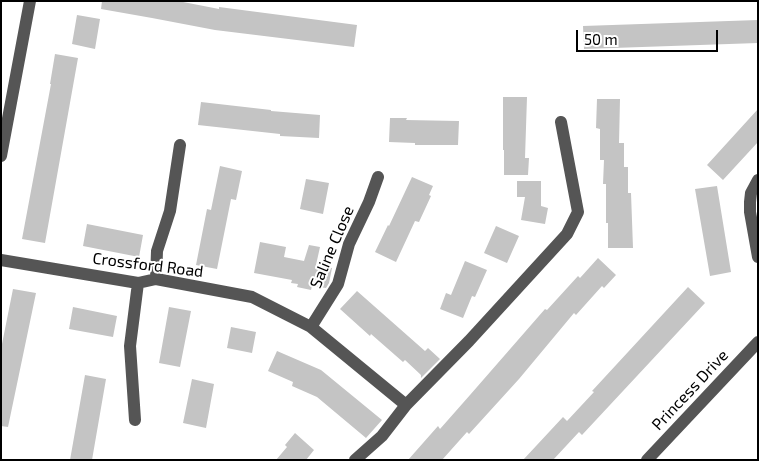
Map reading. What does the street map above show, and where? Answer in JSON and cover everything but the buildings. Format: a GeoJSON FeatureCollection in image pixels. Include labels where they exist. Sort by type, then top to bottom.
{"type":"FeatureCollection","features":[{"type":"Feature","properties":{"kind":"street"},"geometry":{"type":"LineString","coordinates":[[1,156],[30,1]]}},
{"type":"Feature","properties":{"kind":"street"},"geometry":{"type":"LineString","coordinates":[[355,460],[382,436],[406,405],[469,341],[567,234],[578,212],[561,122]]}},
{"type":"Feature","properties":{"kind":"street"},"geometry":{"type":"LineString","coordinates":[[156,280],[157,250],[170,211],[180,145]]}},
{"type":"Feature","properties":{"kind":"street","name":"Saline Close"},"geometry":{"type":"LineString","coordinates":[[312,327],[338,284],[350,244],[378,177]]}},
{"type":"Feature","properties":{"kind":"street"},"geometry":{"type":"LineString","coordinates":[[758,180],[751,193],[750,207],[758,257]]}},
{"type":"Feature","properties":{"kind":"street","name":"Crossford Road"},"geometry":{"type":"LineString","coordinates":[[1,260],[138,283],[156,280],[252,297],[312,327],[406,405]]}},
{"type":"Feature","properties":{"kind":"street"},"geometry":{"type":"LineString","coordinates":[[135,420],[130,346],[138,283]]}},
{"type":"Feature","properties":{"kind":"street","name":"Princess Drive"},"geometry":{"type":"LineString","coordinates":[[646,460],[758,342]]}}]}
